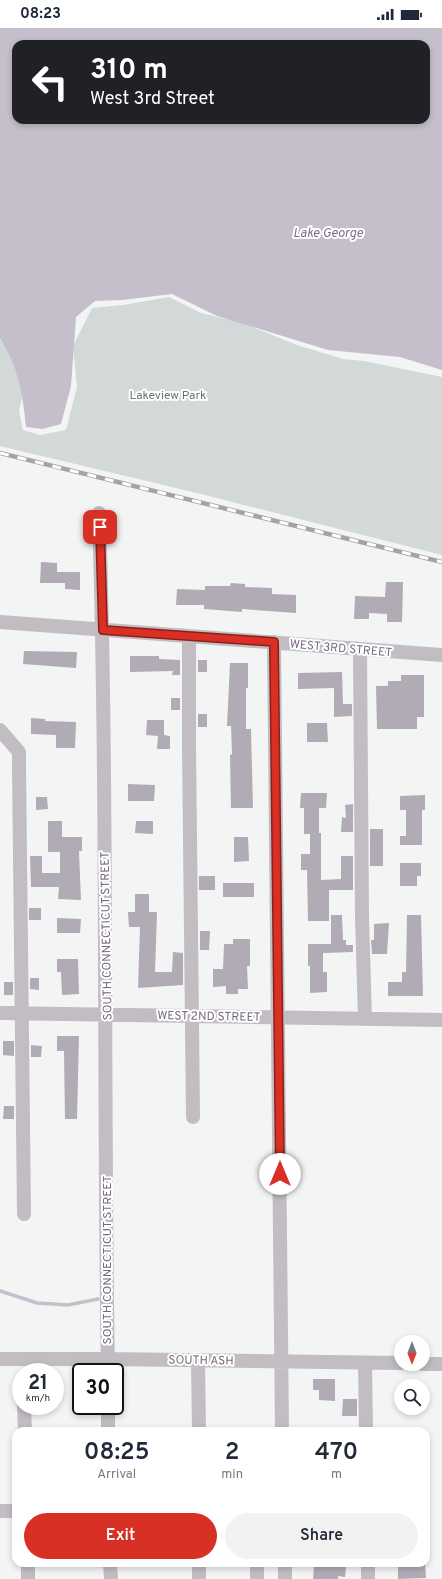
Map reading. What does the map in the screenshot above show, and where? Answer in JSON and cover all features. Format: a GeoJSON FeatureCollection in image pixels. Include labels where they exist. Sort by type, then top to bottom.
{"type":"FeatureCollection","features":[{"type":"Feature","properties":{"kind":"street","name":"SOUTH CONNECTICUT STREET"},"geometry":{"type":"LineString","coordinates":[[99,513],[103,630],[107,1015],[108,1363]]}},
{"type":"Feature","properties":{"kind":"street","name":"WEST 3RD STREET"},"geometry":{"type":"LineString","coordinates":[[0,622],[442,655]]}},
{"type":"Feature","properties":{"kind":"street"},"geometry":{"type":"LineString","coordinates":[[189,636],[188,744],[193,1016],[193,1117]]}},
{"type":"Feature","properties":{"kind":"street"},"geometry":{"type":"LineString","coordinates":[[274,642],[282,1427]]}},
{"type":"Feature","properties":{"kind":"street"},"geometry":{"type":"LineString","coordinates":[[360,649],[362,918],[365,1019]]}},
{"type":"Feature","properties":{"kind":"street"},"geometry":{"type":"LineString","coordinates":[[0,730],[19,752],[24,1214]]}},
{"type":"Feature","properties":{"kind":"street","name":"WEST 2ND STREET"},"geometry":{"type":"LineString","coordinates":[[0,1013],[442,1020]]}},
{"type":"Feature","properties":{"kind":"street","name":"SOUTH ASH"},"geometry":{"type":"LineString","coordinates":[[0,1359],[17,1363]]}},
{"type":"Feature","properties":{"kind":"street"},"geometry":{"type":"LineString","coordinates":[[198,1360],[199,1427]]}},
{"type":"Feature","properties":{"kind":"street","name":"SOUTH ASH"},"geometry":{"type":"LineString","coordinates":[[124,1364],[198,1360],[394,1363]]}},
{"type":"Feature","properties":{"kind":"street"},"geometry":{"type":"LineString","coordinates":[[365,1363],[366,1427]]}},
{"type":"Feature","properties":{"kind":"street"},"geometry":{"type":"LineString","coordinates":[[430,1364],[442,1364]]}},
{"type":"Feature","properties":{"kind":"street"},"geometry":{"type":"LineString","coordinates":[[24,1415],[25,1427]]}},
{"type":"Feature","properties":{"kind":"street"},"geometry":{"type":"LineString","coordinates":[[108,1415],[108,1427]]}},
{"type":"Feature","properties":{"kind":"street"},"geometry":{"type":"LineString","coordinates":[[0,1511],[12,1511]]}},
{"type":"Feature","properties":{"kind":"street"},"geometry":{"type":"LineString","coordinates":[[28,1567],[28,1579]]}},
{"type":"Feature","properties":{"kind":"street"},"geometry":{"type":"LineString","coordinates":[[110,1567],[111,1579]]}},
{"type":"Feature","properties":{"kind":"street"},"geometry":{"type":"LineString","coordinates":[[199,1567],[199,1579]]}},
{"type":"Feature","properties":{"kind":"street"},"geometry":{"type":"LineString","coordinates":[[257,1567],[257,1579]]}},
{"type":"Feature","properties":{"kind":"street"},"geometry":{"type":"LineString","coordinates":[[285,1567],[285,1579]]}},
{"type":"Feature","properties":{"kind":"street"},"geometry":{"type":"LineString","coordinates":[[368,1567],[368,1579]]}},
{"type":"Feature","properties":{"kind":"green space","name":"Lakeview Park"},"geometry":{"type":"Polygon","coordinates":[[[169,297],[201,313],[242,323],[297,345],[343,359],[364,361],[442,377],[442,555],[201,494],[0,446],[0,338],[11,355],[23,393],[19,411],[23,430],[40,435],[66,430],[77,387],[73,346],[92,308],[123,305],[169,297]]]}},
{"type":"Feature","properties":{"kind":"water","name":"Lake George"},"geometry":{"type":"Polygon","coordinates":[[[0,28],[442,28],[442,370],[400,357],[328,350],[217,316],[172,294],[122,300],[95,301],[76,317],[71,386],[61,424],[42,429],[26,427],[19,381],[0,338],[0,28]]]}},
{"type":"Feature","properties":{"kind":"building"},"geometry":{"type":"Polygon","coordinates":[[[41,562],[57,563],[57,572],[80,572],[80,590],[65,589],[65,583],[40,583],[41,562]]]}},
{"type":"Feature","properties":{"kind":"building"},"geometry":{"type":"Polygon","coordinates":[[[386,582],[403,582],[402,622],[387,622],[387,614],[369,613],[369,619],[354,619],[355,596],[385,597],[386,582]]]}},
{"type":"Feature","properties":{"kind":"building"},"geometry":{"type":"Polygon","coordinates":[[[231,583],[245,584],[245,587],[272,588],[272,594],[296,595],[296,613],[242,609],[242,612],[204,609],[204,605],[176,605],[177,589],[205,590],[205,586],[230,586],[231,583]]]}},
{"type":"Feature","properties":{"kind":"building"},"geometry":{"type":"Polygon","coordinates":[[[24,651],[77,652],[76,668],[23,664],[24,651]]]}},
{"type":"Feature","properties":{"kind":"building"},"geometry":{"type":"Polygon","coordinates":[[[130,656],[159,656],[159,659],[180,660],[180,675],[172,675],[173,671],[130,672],[130,656]]]}},
{"type":"Feature","properties":{"kind":"building"},"geometry":{"type":"Polygon","coordinates":[[[198,660],[207,660],[207,672],[198,672],[198,660]]]}},
{"type":"Feature","properties":{"kind":"building"},"geometry":{"type":"Polygon","coordinates":[[[230,663],[248,663],[248,688],[246,688],[246,729],[251,729],[253,808],[231,808],[231,726],[227,726],[230,663]]]}},
{"type":"Feature","properties":{"kind":"building"},"geometry":{"type":"Polygon","coordinates":[[[342,672],[343,704],[352,704],[352,716],[334,717],[334,688],[298,689],[298,673],[342,672]]]}},
{"type":"Feature","properties":{"kind":"building"},"geometry":{"type":"Polygon","coordinates":[[[401,675],[424,675],[424,717],[417,717],[417,729],[377,729],[376,686],[388,686],[388,681],[401,681],[401,675]]]}},
{"type":"Feature","properties":{"kind":"building"},"geometry":{"type":"Polygon","coordinates":[[[171,698],[180,698],[180,710],[171,710],[171,698]]]}},
{"type":"Feature","properties":{"kind":"building"},"geometry":{"type":"Polygon","coordinates":[[[198,714],[207,714],[207,727],[198,727],[198,714]]]}},
{"type":"Feature","properties":{"kind":"building"},"geometry":{"type":"Polygon","coordinates":[[[31,718],[45,719],[45,721],[76,722],[75,748],[56,748],[56,735],[31,734],[31,718]]]}},
{"type":"Feature","properties":{"kind":"building"},"geometry":{"type":"Polygon","coordinates":[[[147,720],[164,720],[164,735],[170,736],[170,749],[157,749],[158,736],[146,735],[147,720]]]}},
{"type":"Feature","properties":{"kind":"building"},"geometry":{"type":"Polygon","coordinates":[[[307,723],[327,723],[328,742],[307,742],[307,723]]]}},
{"type":"Feature","properties":{"kind":"building"},"geometry":{"type":"Polygon","coordinates":[[[128,784],[155,785],[154,801],[128,801],[128,784]]]}},
{"type":"Feature","properties":{"kind":"building"},"geometry":{"type":"Polygon","coordinates":[[[301,793],[327,793],[326,808],[319,808],[319,833],[321,833],[321,880],[341,879],[341,856],[353,856],[353,890],[329,890],[329,921],[308,921],[307,870],[301,870],[301,854],[310,854],[310,834],[304,834],[304,808],[300,808],[301,793]]]}},
{"type":"Feature","properties":{"kind":"building"},"geometry":{"type":"Polygon","coordinates":[[[425,795],[425,810],[422,810],[422,845],[400,845],[400,836],[406,836],[406,810],[400,810],[400,796],[425,795]]]}},
{"type":"Feature","properties":{"kind":"building"},"geometry":{"type":"Polygon","coordinates":[[[36,797],[47,797],[48,809],[36,810],[36,797]]]}},
{"type":"Feature","properties":{"kind":"building"},"geometry":{"type":"Polygon","coordinates":[[[353,804],[353,832],[341,832],[342,817],[346,818],[345,805],[353,804]]]}},
{"type":"Feature","properties":{"kind":"building"},"geometry":{"type":"Polygon","coordinates":[[[48,821],[62,821],[62,837],[82,837],[82,851],[79,851],[81,900],[58,899],[59,887],[31,887],[30,856],[42,856],[42,873],[60,873],[60,852],[48,852],[48,821]]]}},
{"type":"Feature","properties":{"kind":"building"},"geometry":{"type":"Polygon","coordinates":[[[136,821],[153,821],[153,834],[135,833],[136,821]]]}},
{"type":"Feature","properties":{"kind":"building"},"geometry":{"type":"Polygon","coordinates":[[[370,829],[383,829],[383,866],[370,866],[370,829]]]}},
{"type":"Feature","properties":{"kind":"building"},"geometry":{"type":"Polygon","coordinates":[[[234,837],[248,837],[249,861],[234,862],[234,837]]]}},
{"type":"Feature","properties":{"kind":"building"},"geometry":{"type":"Polygon","coordinates":[[[400,863],[421,863],[421,876],[417,876],[417,886],[400,886],[400,863]]]}},
{"type":"Feature","properties":{"kind":"building"},"geometry":{"type":"Polygon","coordinates":[[[199,876],[215,876],[215,890],[199,890],[199,876]]]}},
{"type":"Feature","properties":{"kind":"building"},"geometry":{"type":"Polygon","coordinates":[[[223,883],[254,883],[254,897],[223,897],[223,883]]]}},
{"type":"Feature","properties":{"kind":"building"},"geometry":{"type":"Polygon","coordinates":[[[135,894],[149,894],[149,912],[157,912],[155,972],[172,972],[173,952],[183,953],[183,985],[138,988],[140,927],[129,927],[128,912],[135,912],[135,894]]]}},
{"type":"Feature","properties":{"kind":"building"},"geometry":{"type":"Polygon","coordinates":[[[29,908],[41,908],[41,920],[29,920],[29,908]]]}},
{"type":"Feature","properties":{"kind":"building"},"geometry":{"type":"Polygon","coordinates":[[[331,915],[342,915],[343,940],[346,940],[346,945],[353,945],[353,952],[323,953],[323,972],[327,972],[327,992],[310,993],[308,944],[331,944],[331,915]]]}},
{"type":"Feature","properties":{"kind":"building"},"geometry":{"type":"Polygon","coordinates":[[[407,915],[421,915],[423,996],[388,996],[388,982],[402,982],[402,972],[406,972],[407,915]]]}},
{"type":"Feature","properties":{"kind":"building"},"geometry":{"type":"Polygon","coordinates":[[[57,918],[81,919],[80,933],[57,933],[57,918]]]}},
{"type":"Feature","properties":{"kind":"building"},"geometry":{"type":"Polygon","coordinates":[[[389,923],[387,954],[372,954],[371,940],[374,940],[374,924],[389,923]]]}},
{"type":"Feature","properties":{"kind":"building"},"geometry":{"type":"Polygon","coordinates":[[[200,931],[210,931],[209,950],[200,950],[200,931]]]}},
{"type":"Feature","properties":{"kind":"building"},"geometry":{"type":"Polygon","coordinates":[[[233,939],[250,939],[250,966],[247,966],[248,989],[238,989],[238,994],[226,994],[226,986],[213,987],[213,969],[223,969],[224,944],[233,944],[233,939]]]}},
{"type":"Feature","properties":{"kind":"building"},"geometry":{"type":"Polygon","coordinates":[[[57,959],[78,959],[79,994],[62,995],[61,972],[57,972],[57,959]]]}},
{"type":"Feature","properties":{"kind":"building"},"geometry":{"type":"Polygon","coordinates":[[[30,978],[39,978],[39,990],[30,989],[30,978]]]}},
{"type":"Feature","properties":{"kind":"building"},"geometry":{"type":"Polygon","coordinates":[[[4,982],[13,982],[13,995],[4,995],[4,982]]]}},
{"type":"Feature","properties":{"kind":"building"},"geometry":{"type":"Polygon","coordinates":[[[57,1036],[79,1036],[77,1119],[65,1119],[64,1051],[57,1051],[57,1036]]]}},
{"type":"Feature","properties":{"kind":"building"},"geometry":{"type":"Polygon","coordinates":[[[3,1041],[14,1041],[14,1056],[3,1055],[3,1041]]]}},
{"type":"Feature","properties":{"kind":"building"},"geometry":{"type":"Polygon","coordinates":[[[31,1045],[42,1046],[41,1057],[31,1057],[31,1045]]]}},
{"type":"Feature","properties":{"kind":"building"},"geometry":{"type":"Polygon","coordinates":[[[4,1106],[14,1106],[14,1119],[3,1119],[4,1106]]]}},
{"type":"Feature","properties":{"kind":"building"},"geometry":{"type":"Polygon","coordinates":[[[313,1379],[335,1379],[335,1401],[319,1400],[319,1390],[313,1390],[313,1379]]]}},
{"type":"Feature","properties":{"kind":"building"},"geometry":{"type":"Polygon","coordinates":[[[343,1399],[357,1399],[357,1416],[342,1416],[343,1399]]]}},
{"type":"Feature","properties":{"kind":"building"},"geometry":{"type":"Polygon","coordinates":[[[314,1567],[346,1567],[345,1577],[338,1576],[338,1579],[313,1579],[314,1567]]]}},
{"type":"Feature","properties":{"kind":"building"},"geometry":{"type":"Polygon","coordinates":[[[398,1567],[425,1567],[426,1578],[398,1579],[398,1567]]]}},
{"type":"Feature","properties":{"kind":"waterway"},"geometry":{"type":"LineString","coordinates":[[0,1291],[37,1303],[68,1305],[98,1299]]}},
{"type":"Feature","properties":{"kind":"railway"},"geometry":{"type":"LineString","coordinates":[[0,453],[442,562]]}},
{"type":"Feature","properties":{"kind":"route"},"geometry":{"type":"LineString","coordinates":[[100,527],[103,630],[274,642],[280,1174]]}}]}
